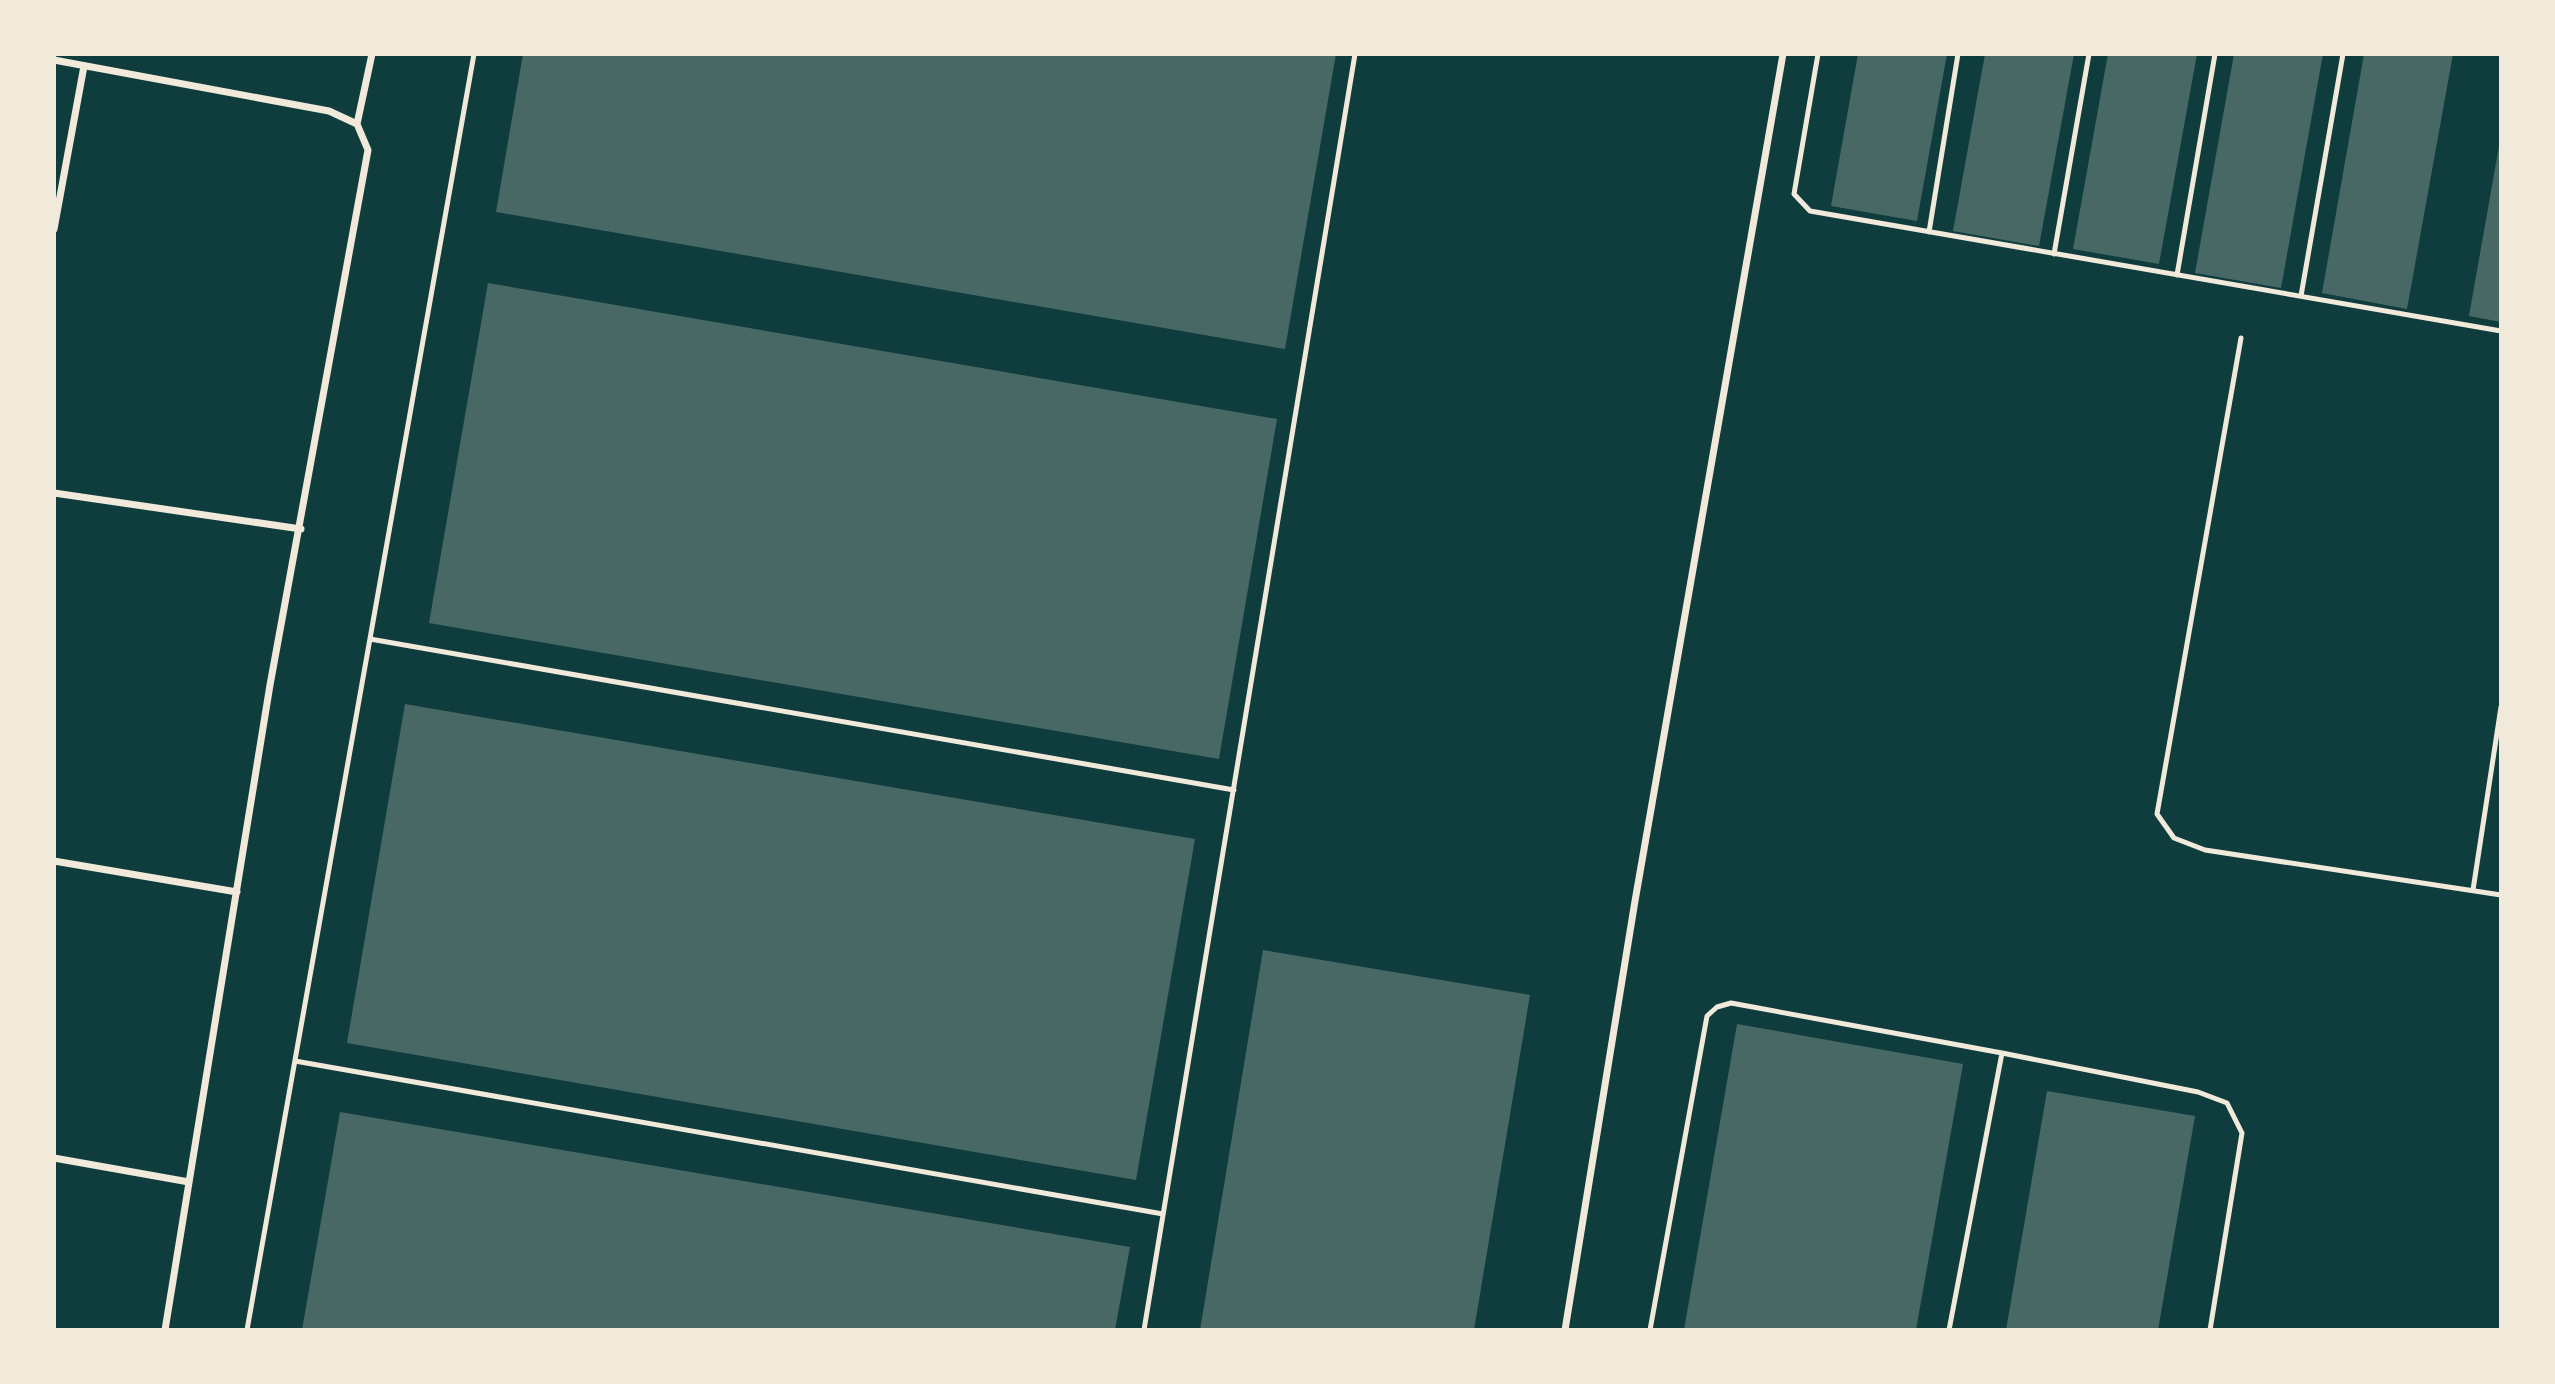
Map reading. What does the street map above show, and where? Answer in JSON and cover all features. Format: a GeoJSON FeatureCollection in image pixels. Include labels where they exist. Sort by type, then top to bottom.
{"type":"FeatureCollection","features":[{"type":"Feature","properties":{"kind":"street"},"geometry":{"type":"LineString","coordinates":[[165,1330],[270,685],[301,529],[368,150],[357,124],[372,54]]}},
{"type":"Feature","properties":{"kind":"street"},"geometry":{"type":"LineString","coordinates":[[1565,1330],[1635,901],[1783,54]]}},
{"type":"Feature","properties":{"kind":"street"},"geometry":{"type":"LineString","coordinates":[[54,60],[329,111],[357,124]]}},
{"type":"Feature","properties":{"kind":"street"},"geometry":{"type":"LineString","coordinates":[[54,229],[84,66]]}},
{"type":"Feature","properties":{"kind":"street"},"geometry":{"type":"LineString","coordinates":[[54,493],[301,529]]}},
{"type":"Feature","properties":{"kind":"street"},"geometry":{"type":"LineString","coordinates":[[54,861],[237,892]]}},
{"type":"Feature","properties":{"kind":"street"},"geometry":{"type":"LineString","coordinates":[[54,1158],[189,1182]]}},
{"type":"Feature","properties":{"kind":"lane"},"geometry":{"type":"LineString","coordinates":[[247,1330],[474,54]]}},
{"type":"Feature","properties":{"kind":"lane"},"geometry":{"type":"LineString","coordinates":[[1144,1330],[1356,54]]}},
{"type":"Feature","properties":{"kind":"lane"},"geometry":{"type":"LineString","coordinates":[[1818,54],[1794,194],[1810,211],[2501,331]]}},
{"type":"Feature","properties":{"kind":"lane"},"geometry":{"type":"LineString","coordinates":[[1929,232],[1958,54]]}},
{"type":"Feature","properties":{"kind":"lane"},"geometry":{"type":"LineString","coordinates":[[2054,254],[2089,54]]}},
{"type":"Feature","properties":{"kind":"lane"},"geometry":{"type":"LineString","coordinates":[[2177,275],[2216,54]]}},
{"type":"Feature","properties":{"kind":"lane"},"geometry":{"type":"LineString","coordinates":[[2301,296],[2343,54]]}},
{"type":"Feature","properties":{"kind":"lane"},"geometry":{"type":"LineString","coordinates":[[2241,338],[2157,814],[2174,838],[2205,850],[2501,895]]}},
{"type":"Feature","properties":{"kind":"lane"},"geometry":{"type":"LineString","coordinates":[[370,639],[1234,790]]}},
{"type":"Feature","properties":{"kind":"lane"},"geometry":{"type":"LineString","coordinates":[[2473,890],[2501,708]]}},
{"type":"Feature","properties":{"kind":"lane"},"geometry":{"type":"LineString","coordinates":[[1650,1330],[1707,1016],[1717,1007],[1731,1003],[2198,1092],[2227,1103],[2242,1133],[2210,1330]]}},
{"type":"Feature","properties":{"kind":"lane"},"geometry":{"type":"LineString","coordinates":[[1949,1330],[2002,1053]]}},
{"type":"Feature","properties":{"kind":"lane"},"geometry":{"type":"LineString","coordinates":[[295,1061],[1163,1214]]}},
{"type":"Feature","properties":{"kind":"building"},"geometry":{"type":"Polygon","coordinates":[[[523,54],[1336,54],[1285,349],[496,212],[523,54]]]}},
{"type":"Feature","properties":{"kind":"building"},"geometry":{"type":"Polygon","coordinates":[[[1858,54],[1947,54],[1917,221],[1831,206],[1858,54]]]}},
{"type":"Feature","properties":{"kind":"building"},"geometry":{"type":"Polygon","coordinates":[[[1985,54],[2074,54],[2039,246],[1953,231],[1985,54]]]}},
{"type":"Feature","properties":{"kind":"building"},"geometry":{"type":"Polygon","coordinates":[[[2108,54],[2197,54],[2159,264],[2073,249],[2108,54]]]}},
{"type":"Feature","properties":{"kind":"building"},"geometry":{"type":"Polygon","coordinates":[[[2234,54],[2323,54],[2281,288],[2195,273],[2234,54]]]}},
{"type":"Feature","properties":{"kind":"building"},"geometry":{"type":"Polygon","coordinates":[[[2364,54],[2453,54],[2407,309],[2322,293],[2364,54]]]}},
{"type":"Feature","properties":{"kind":"building"},"geometry":{"type":"Polygon","coordinates":[[[2501,146],[2501,322],[2469,316],[2501,146]]]}},
{"type":"Feature","properties":{"kind":"building"},"geometry":{"type":"Polygon","coordinates":[[[488,283],[1277,419],[1219,759],[429,623],[488,283]]]}},
{"type":"Feature","properties":{"kind":"building"},"geometry":{"type":"Polygon","coordinates":[[[405,704],[1195,839],[1136,1180],[347,1043],[405,704]]]}},
{"type":"Feature","properties":{"kind":"building"},"geometry":{"type":"Polygon","coordinates":[[[1263,950],[1530,995],[1474,1330],[1200,1330],[1263,950]]]}},
{"type":"Feature","properties":{"kind":"building"},"geometry":{"type":"Polygon","coordinates":[[[1737,1024],[1963,1064],[1916,1330],[1684,1330],[1737,1024]]]}},
{"type":"Feature","properties":{"kind":"building"},"geometry":{"type":"Polygon","coordinates":[[[2047,1091],[2195,1116],[2158,1330],[2006,1330],[2047,1091]]]}},
{"type":"Feature","properties":{"kind":"building"},"geometry":{"type":"Polygon","coordinates":[[[340,1112],[1130,1247],[1115,1330],[302,1330],[340,1112]]]}}]}
